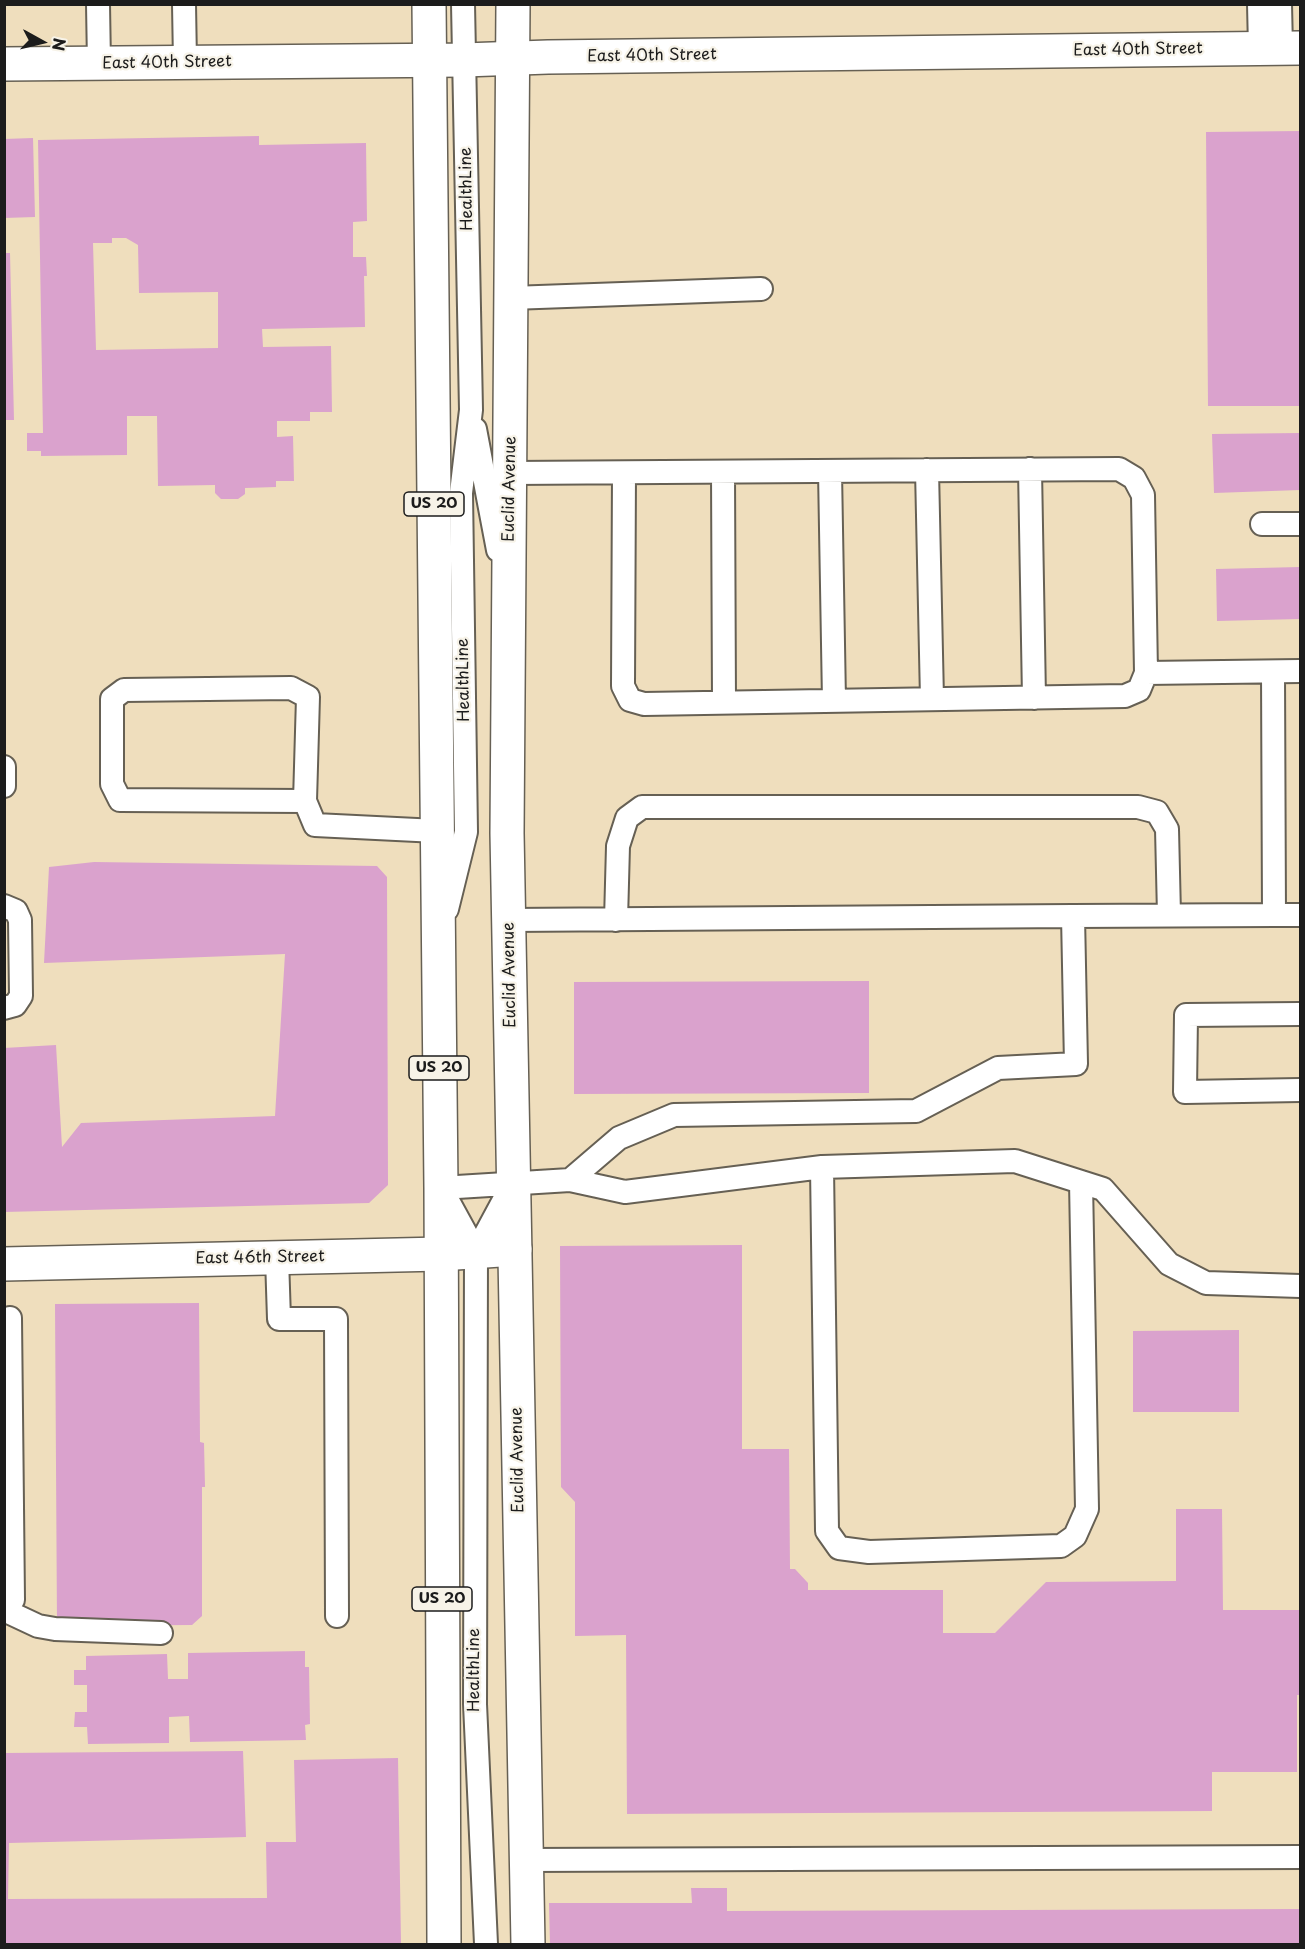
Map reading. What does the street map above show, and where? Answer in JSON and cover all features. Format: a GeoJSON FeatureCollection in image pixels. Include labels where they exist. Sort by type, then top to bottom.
{"type":"FeatureCollection","features":[{"type":"Feature","properties":{"kind":"main road","name":"US 20"},"geometry":{"type":"LineString","coordinates":[[429,4],[441,1188],[444,1944]]}},
{"type":"Feature","properties":{"kind":"main road","name":"Euclid Avenue"},"geometry":{"type":"LineString","coordinates":[[513,4],[507,833],[528,1944]]}},
{"type":"Feature","properties":{"kind":"main road","name":"East 40th Street"},"geometry":{"type":"LineString","coordinates":[[4,64],[1280,48]]}},
{"type":"Feature","properties":{"kind":"main road","name":"East 46th Street"},"geometry":{"type":"LineString","coordinates":[[4,1264],[441,1254],[515,1249]]}},
{"type":"Feature","properties":{"kind":"lane"},"geometry":{"type":"LineString","coordinates":[[98,4],[99,64]]}},
{"type":"Feature","properties":{"kind":"lane"},"geometry":{"type":"LineString","coordinates":[[184,4],[185,62]]}},
{"type":"Feature","properties":{"kind":"lane","name":"HealthLine"},"geometry":{"type":"LineString","coordinates":[[438,947],[466,832],[461,492],[471,410],[464,4]]}},
{"type":"Feature","properties":{"kind":"lane"},"geometry":{"type":"LineString","coordinates":[[1258,4],[1280,48]]}},
{"type":"Feature","properties":{"kind":"lane"},"geometry":{"type":"LineString","coordinates":[[1280,4],[1280,48]]}},
{"type":"Feature","properties":{"kind":"lane"},"geometry":{"type":"LineString","coordinates":[[512,298],[761,289]]}},
{"type":"Feature","properties":{"kind":"lane","name":"HealthLine"},"geometry":{"type":"LineString","coordinates":[[471,410],[492,514],[509,618]]}},
{"type":"Feature","properties":{"kind":"lane"},"geometry":{"type":"LineString","coordinates":[[510,473],[1119,469],[1134,478],[1143,495],[1146,673],[1139,690],[1125,696],[645,704],[630,700],[623,686],[624,473]]}},
{"type":"Feature","properties":{"kind":"lane"},"geometry":{"type":"LineString","coordinates":[[927,470],[932,699]]}},
{"type":"Feature","properties":{"kind":"lane"},"geometry":{"type":"LineString","coordinates":[[1030,470],[1034,698]]}},
{"type":"Feature","properties":{"kind":"lane"},"geometry":{"type":"LineString","coordinates":[[830,471],[834,701]]}},
{"type":"Feature","properties":{"kind":"lane"},"geometry":{"type":"LineString","coordinates":[[723,472],[724,702]]}},
{"type":"Feature","properties":{"kind":"lane"},"geometry":{"type":"LineString","coordinates":[[1262,524],[1300,524]]}},
{"type":"Feature","properties":{"kind":"lane"},"geometry":{"type":"LineString","coordinates":[[1146,673],[1300,671]]}},
{"type":"Feature","properties":{"kind":"lane"},"geometry":{"type":"LineString","coordinates":[[1273,672],[1274,915]]}},
{"type":"Feature","properties":{"kind":"lane"},"geometry":{"type":"LineString","coordinates":[[305,801],[120,800],[112,783],[112,699],[124,690],[291,688],[308,697],[305,801],[315,825],[437,831]]}},
{"type":"Feature","properties":{"kind":"lane"},"geometry":{"type":"LineString","coordinates":[[4,767],[4,786]]}},
{"type":"Feature","properties":{"kind":"lane"},"geometry":{"type":"LineString","coordinates":[[616,920],[618,846],[627,818],[642,807],[1138,807],[1157,812],[1167,829],[1169,915]]}},
{"type":"Feature","properties":{"kind":"lane"},"geometry":{"type":"LineString","coordinates":[[4,906],[16,911],[20,920],[21,996],[15,1005],[4,1008]]}},
{"type":"Feature","properties":{"kind":"lane"},"geometry":{"type":"LineString","coordinates":[[509,920],[1300,915]]}},
{"type":"Feature","properties":{"kind":"lane"},"geometry":{"type":"LineString","coordinates":[[570,1180],[619,1138],[674,1116],[916,1111],[998,1068],[1076,1064],[1073,916]]}},
{"type":"Feature","properties":{"kind":"lane"},"geometry":{"type":"LineString","coordinates":[[1300,1014],[1186,1015],[1185,1092],[1300,1090]]}},
{"type":"Feature","properties":{"kind":"lane"},"geometry":{"type":"LineString","coordinates":[[441,1188],[570,1180],[625,1192],[822,1167],[1015,1161],[1103,1190],[1169,1264],[1206,1283],[1300,1286]]}},
{"type":"Feature","properties":{"kind":"lane"},"geometry":{"type":"LineString","coordinates":[[822,1167],[827,1530],[839,1548],[869,1552],[1061,1546],[1075,1536],[1087,1509],[1081,1182]]}},
{"type":"Feature","properties":{"kind":"lane","name":"HealthLine"},"geometry":{"type":"LineString","coordinates":[[486,1944],[475,1704],[477,1252],[514,1182]]}},
{"type":"Feature","properties":{"kind":"lane","name":"HealthLine"},"geometry":{"type":"LineString","coordinates":[[441,1188],[477,1252]]}},
{"type":"Feature","properties":{"kind":"lane"},"geometry":{"type":"LineString","coordinates":[[277,1258],[279,1319],[336,1319],[337,1616]]}},
{"type":"Feature","properties":{"kind":"lane"},"geometry":{"type":"LineString","coordinates":[[10,1318],[13,1600],[5,1612],[38,1626],[55,1629],[161,1633]]}},
{"type":"Feature","properties":{"kind":"lane"},"geometry":{"type":"LineString","coordinates":[[526,1860],[1300,1857]]}},
{"type":"Feature","properties":{"kind":"building"},"geometry":{"type":"Polygon","coordinates":[[[1300,131],[1300,406],[1208,406],[1206,132],[1300,131]]]}},
{"type":"Feature","properties":{"kind":"building"},"geometry":{"type":"Polygon","coordinates":[[[259,136],[259,145],[366,143],[367,221],[353,222],[353,257],[366,257],[365,327],[262,329],[263,347],[331,346],[332,412],[310,412],[310,421],[277,421],[277,437],[293,436],[294,481],[276,481],[276,487],[245,488],[245,494],[238,499],[221,499],[215,493],[215,485],[158,486],[157,416],[127,416],[127,455],[41,456],[41,451],[27,451],[27,433],[43,433],[38,140],[259,136]],[[112,238],[112,243],[93,243],[96,350],[218,348],[218,292],[139,293],[138,245],[126,238],[112,238]]]}},
{"type":"Feature","properties":{"kind":"building"},"geometry":{"type":"Polygon","coordinates":[[[33,138],[35,217],[4,218],[4,139],[33,138]]]}},
{"type":"Feature","properties":{"kind":"building"},"geometry":{"type":"Polygon","coordinates":[[[4,253],[10,253],[14,420],[4,420],[4,253]]]}},
{"type":"Feature","properties":{"kind":"building"},"geometry":{"type":"Polygon","coordinates":[[[1300,433],[1300,490],[1214,493],[1212,434],[1300,433]]]}},
{"type":"Feature","properties":{"kind":"building"},"geometry":{"type":"Polygon","coordinates":[[[1300,567],[1300,619],[1217,621],[1216,569],[1300,567]]]}},
{"type":"Feature","properties":{"kind":"building"},"geometry":{"type":"Polygon","coordinates":[[[94,862],[377,866],[387,877],[388,1185],[369,1203],[4,1212],[4,1048],[56,1045],[62,1147],[81,1123],[275,1116],[285,954],[44,963],[49,867],[94,862]]]}},
{"type":"Feature","properties":{"kind":"building"},"geometry":{"type":"Polygon","coordinates":[[[869,981],[869,1093],[574,1094],[574,982],[869,981]]]}},
{"type":"Feature","properties":{"kind":"building"},"geometry":{"type":"Polygon","coordinates":[[[742,1245],[742,1449],[789,1449],[790,1569],[795,1569],[808,1583],[808,1590],[943,1590],[943,1633],[995,1633],[1046,1582],[1176,1581],[1176,1509],[1222,1509],[1223,1610],[1300,1610],[1297,1772],[1212,1772],[1212,1811],[627,1814],[626,1635],[575,1636],[575,1502],[561,1487],[560,1246],[742,1245]]]}},
{"type":"Feature","properties":{"kind":"building"},"geometry":{"type":"Polygon","coordinates":[[[199,1303],[200,1442],[204,1443],[205,1487],[202,1487],[202,1616],[192,1625],[57,1626],[55,1304],[199,1303]]]}},
{"type":"Feature","properties":{"kind":"building"},"geometry":{"type":"Polygon","coordinates":[[[1239,1330],[1239,1412],[1133,1412],[1133,1331],[1239,1330]]]}},
{"type":"Feature","properties":{"kind":"building"},"geometry":{"type":"Polygon","coordinates":[[[305,1651],[305,1667],[309,1667],[310,1724],[305,1725],[306,1740],[190,1742],[189,1716],[169,1717],[169,1743],[88,1744],[87,1727],[74,1727],[75,1712],[87,1712],[87,1685],[74,1685],[74,1670],[86,1670],[86,1656],[167,1654],[168,1679],[188,1679],[188,1653],[305,1651]]]}},
{"type":"Feature","properties":{"kind":"building"},"geometry":{"type":"Polygon","coordinates":[[[243,1751],[246,1837],[9,1843],[8,1899],[267,1898],[266,1842],[296,1842],[294,1760],[398,1758],[401,1944],[4,1944],[4,1753],[243,1751]]]}},
{"type":"Feature","properties":{"kind":"building"},"geometry":{"type":"Polygon","coordinates":[[[691,1888],[727,1888],[727,1911],[1300,1909],[1300,1944],[550,1944],[549,1903],[692,1903],[691,1888]]]}}]}
